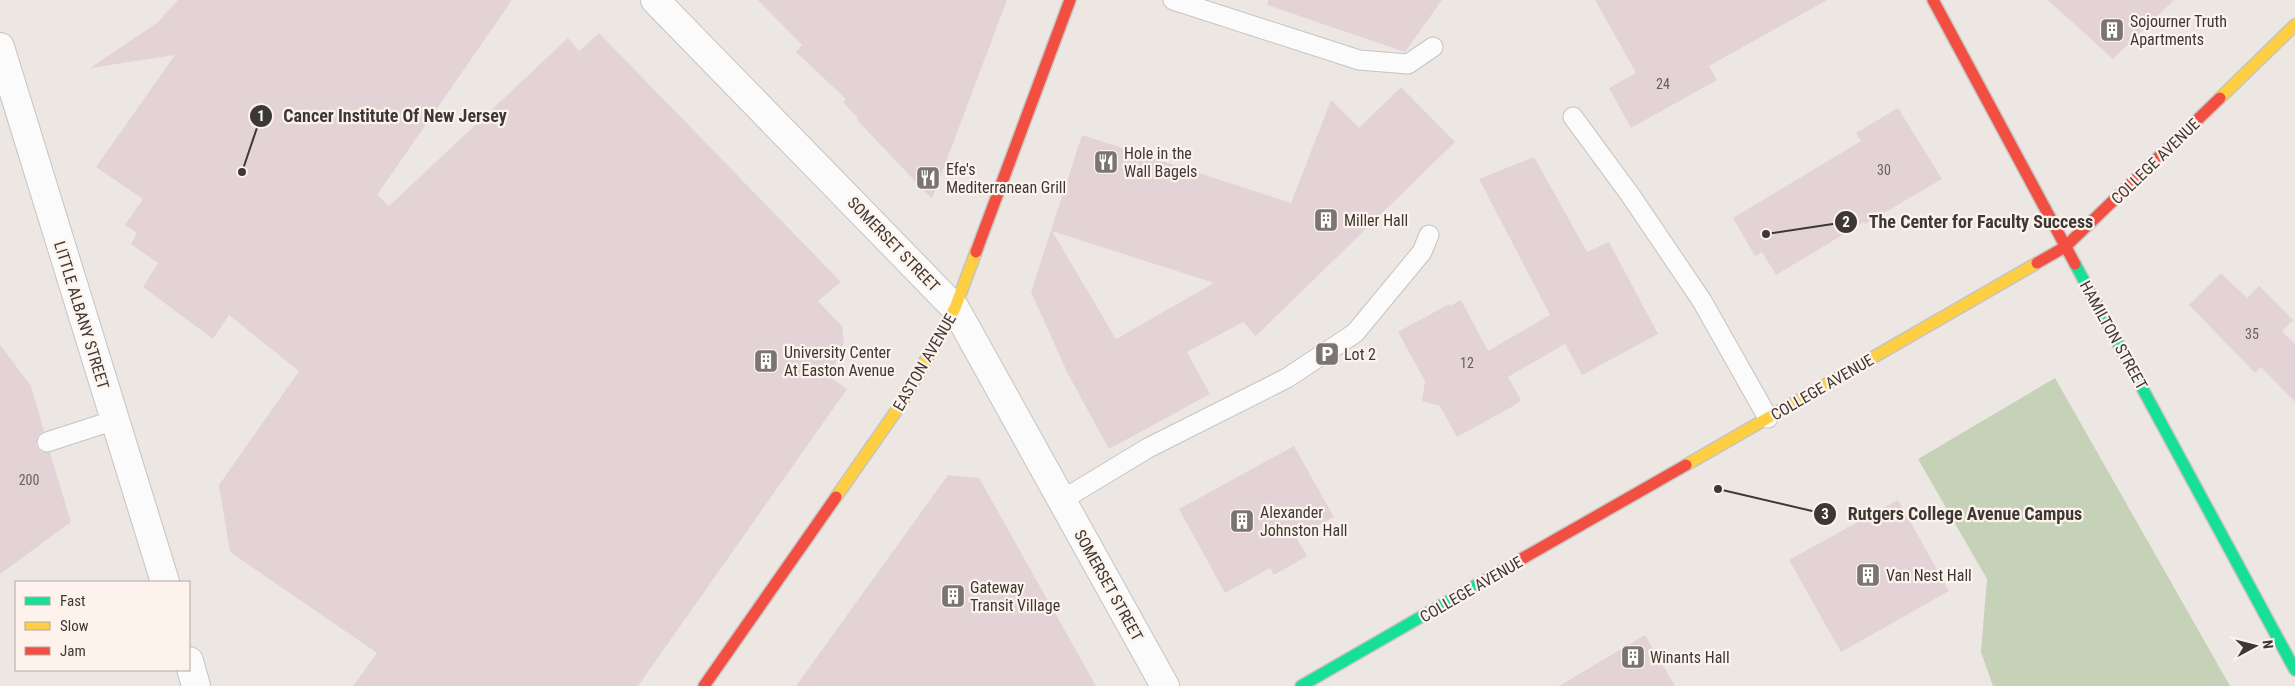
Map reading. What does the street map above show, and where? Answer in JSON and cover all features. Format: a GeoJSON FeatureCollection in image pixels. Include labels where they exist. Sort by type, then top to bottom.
{"type":"FeatureCollection","features":[{"type":"Feature","properties":{"kind":"street","name":"SOMERSET STREET"},"geometry":{"type":"LineString","coordinates":[[656,0],[955,308],[1165,686]]}},
{"type":"Feature","properties":{"kind":"street","name":"EASTON AVENUE"},"geometry":{"type":"LineString","coordinates":[[704,686],[901,404],[955,308],[1070,0]]}},
{"type":"Feature","properties":{"kind":"street","name":"HAMILTON STREET"},"geometry":{"type":"LineString","coordinates":[[1933,0],[2295,670]]}},
{"type":"Feature","properties":{"kind":"street","name":"COLLEGE AVENUE"},"geometry":{"type":"LineString","coordinates":[[1302,686],[2065,247],[2295,26]]}},
{"type":"Feature","properties":{"kind":"street","name":"LITTLE ALBANY STREET"},"geometry":{"type":"LineString","coordinates":[[0,47],[165,581]]}},
{"type":"Feature","properties":{"kind":"street"},"geometry":{"type":"LineString","coordinates":[[190,665],[196,686]]}},
{"type":"Feature","properties":{"kind":"lane"},"geometry":{"type":"LineString","coordinates":[[1173,0],[1360,60],[1408,64],[1433,47]]}},
{"type":"Feature","properties":{"kind":"lane"},"geometry":{"type":"LineString","coordinates":[[1573,117],[1631,196],[1702,301],[1768,418]]}},
{"type":"Feature","properties":{"kind":"lane"},"geometry":{"type":"LineString","coordinates":[[1062,500],[1148,448],[1287,378],[1355,333],[1422,252],[1428,235]]}},
{"type":"Feature","properties":{"kind":"lane"},"geometry":{"type":"LineString","coordinates":[[47,442],[115,420]]}},
{"type":"Feature","properties":{"kind":"green space"},"geometry":{"type":"Polygon","coordinates":[[[2055,378],[2230,686],[1993,686],[1981,652],[1987,579],[1918,459],[2055,378]]]}},
{"type":"Feature","properties":{"kind":"building"},"geometry":{"type":"Polygon","coordinates":[[[178,0],[512,0],[377,195],[389,206],[568,38],[579,51],[599,33],[841,282],[818,301],[842,326],[844,343],[830,377],[847,389],[638,686],[353,686],[377,653],[230,552],[219,485],[299,371],[229,315],[213,339],[143,287],[158,263],[131,244],[137,233],[125,225],[143,199],[96,167],[175,55],[90,68],[157,23],[178,0]]]}},
{"type":"Feature","properties":{"kind":"building"},"geometry":{"type":"Polygon","coordinates":[[[758,0],[1007,0],[932,199],[857,120],[858,118],[843,102],[846,99],[796,52],[802,45],[758,0]]]}},
{"type":"Feature","properties":{"kind":"building"},"geometry":{"type":"Polygon","coordinates":[[[1268,0],[1442,0],[1405,52],[1267,5],[1268,0]]]}},
{"type":"Feature","properties":{"kind":"building"},"geometry":{"type":"Polygon","coordinates":[[[1595,0],[1827,0],[1709,66],[1717,80],[1631,128],[1609,88],[1636,73],[1595,0]]]}},
{"type":"Feature","properties":{"kind":"building","name":"Sojourner Truth Apartments"},"geometry":{"type":"Polygon","coordinates":[[[2048,0],[2174,0],[2113,59],[2048,0]]]}},
{"type":"Feature","properties":{"kind":"building"},"geometry":{"type":"Polygon","coordinates":[[[1401,87],[1455,142],[1256,336],[1243,322],[1187,352],[1210,394],[1109,449],[1068,374],[1031,292],[1082,135],[1291,203],[1331,100],[1359,128],[1401,87]],[[1052,231],[1116,339],[1214,283],[1052,231]]]}},
{"type":"Feature","properties":{"kind":"building"},"geometry":{"type":"Polygon","coordinates":[[[1898,108],[1942,179],[1865,224],[1864,222],[1776,275],[1762,252],[1755,256],[1733,218],[1861,141],[1856,133],[1898,108]]]}},
{"type":"Feature","properties":{"kind":"building"},"geometry":{"type":"Polygon","coordinates":[[[1534,157],[1587,252],[1609,242],[1658,334],[1582,375],[1565,344],[1508,377],[1521,400],[1517,404],[1457,437],[1440,406],[1422,401],[1425,381],[1398,332],[1449,304],[1450,306],[1461,300],[1488,351],[1550,315],[1479,179],[1534,157]]]}},
{"type":"Feature","properties":{"kind":"building"},"geometry":{"type":"Polygon","coordinates":[[[2221,273],[2247,298],[2259,286],[2293,320],[2282,331],[2295,344],[2295,402],[2261,367],[2255,373],[2189,305],[2221,273]]]}},
{"type":"Feature","properties":{"kind":"building"},"geometry":{"type":"Polygon","coordinates":[[[0,345],[31,386],[44,431],[38,435],[36,445],[40,451],[50,453],[71,522],[0,574],[0,345]]]}},
{"type":"Feature","properties":{"kind":"building","name":"Alexander Johnston Hall"},"geometry":{"type":"Polygon","coordinates":[[[1294,446],[1334,517],[1296,537],[1307,556],[1274,575],[1270,568],[1225,593],[1179,509],[1294,446]]]}},
{"type":"Feature","properties":{"kind":"building","name":"Gateway Transit Village"},"geometry":{"type":"Polygon","coordinates":[[[948,475],[979,478],[1096,686],[796,686],[948,475]]]}},
{"type":"Feature","properties":{"kind":"building","name":"Van Nest Hall"},"geometry":{"type":"Polygon","coordinates":[[[1898,500],[1949,591],[1841,652],[1789,560],[1898,500]]]}},
{"type":"Feature","properties":{"kind":"building","name":"Winants Hall"},"geometry":{"type":"Polygon","coordinates":[[[1645,635],[1675,686],[1559,686],[1645,635]]]}},
{"type":"Feature","properties":{"kind":"traffic: fast"},"geometry":{"type":"LineString","coordinates":[[2075,264],[2295,670]]}},
{"type":"Feature","properties":{"kind":"traffic: fast"},"geometry":{"type":"LineString","coordinates":[[1301,686],[1504,569]]}},
{"type":"Feature","properties":{"kind":"traffic: slow"},"geometry":{"type":"LineString","coordinates":[[2220,98],[2295,25]]}},
{"type":"Feature","properties":{"kind":"traffic: slow"},"geometry":{"type":"LineString","coordinates":[[836,497],[901,404],[955,308],[976,252]]}},
{"type":"Feature","properties":{"kind":"traffic: slow"},"geometry":{"type":"LineString","coordinates":[[1686,465],[2037,263]]}},
{"type":"Feature","properties":{"kind":"traffic: jam"},"geometry":{"type":"LineString","coordinates":[[976,252],[1070,0]]}},
{"type":"Feature","properties":{"kind":"traffic: jam"},"geometry":{"type":"LineString","coordinates":[[1933,0],[2075,264]]}},
{"type":"Feature","properties":{"kind":"traffic: jam"},"geometry":{"type":"LineString","coordinates":[[2037,263],[2065,247],[2220,98]]}},
{"type":"Feature","properties":{"kind":"traffic: jam"},"geometry":{"type":"LineString","coordinates":[[1504,569],[1686,465]]}},
{"type":"Feature","properties":{"kind":"traffic: jam"},"geometry":{"type":"LineString","coordinates":[[704,686],[836,497]]}},
{"type":"Feature","properties":{"kind":"place","name":"Sojourner Truth Apartments"},"geometry":{"type":"Point","coordinates":[2112,30]}},
{"type":"Feature","properties":{"kind":"place","name":"Hole in the Wall Bagels"},"geometry":{"type":"Point","coordinates":[1106,162]}},
{"type":"Feature","properties":{"kind":"place","name":"Cancer Institute Of New Jersey"},"geometry":{"type":"Point","coordinates":[242,172]}},
{"type":"Feature","properties":{"kind":"place","name":"Efe's Mediterranean Grill"},"geometry":{"type":"Point","coordinates":[928,178]}},
{"type":"Feature","properties":{"kind":"place","name":"Miller Hall"},"geometry":{"type":"Point","coordinates":[1326,220]}},
{"type":"Feature","properties":{"kind":"place","name":"The Center for Faculty Success"},"geometry":{"type":"Point","coordinates":[1766,234]}},
{"type":"Feature","properties":{"kind":"place","name":"Lot 2"},"geometry":{"type":"Point","coordinates":[1327,354]}},
{"type":"Feature","properties":{"kind":"place","name":"University Center At Easton Avenue"},"geometry":{"type":"Point","coordinates":[766,361]}},
{"type":"Feature","properties":{"kind":"place","name":"Rutgers College Avenue Campus"},"geometry":{"type":"Point","coordinates":[1718,489]}},
{"type":"Feature","properties":{"kind":"place","name":"Alexander Johnston Hall"},"geometry":{"type":"Point","coordinates":[1242,521]}},
{"type":"Feature","properties":{"kind":"place","name":"Van Nest Hall"},"geometry":{"type":"Point","coordinates":[1868,575]}},
{"type":"Feature","properties":{"kind":"place","name":"Gateway Transit Village"},"geometry":{"type":"Point","coordinates":[953,596]}},
{"type":"Feature","properties":{"kind":"place","name":"Winants Hall"},"geometry":{"type":"Point","coordinates":[1633,657]}}]}
